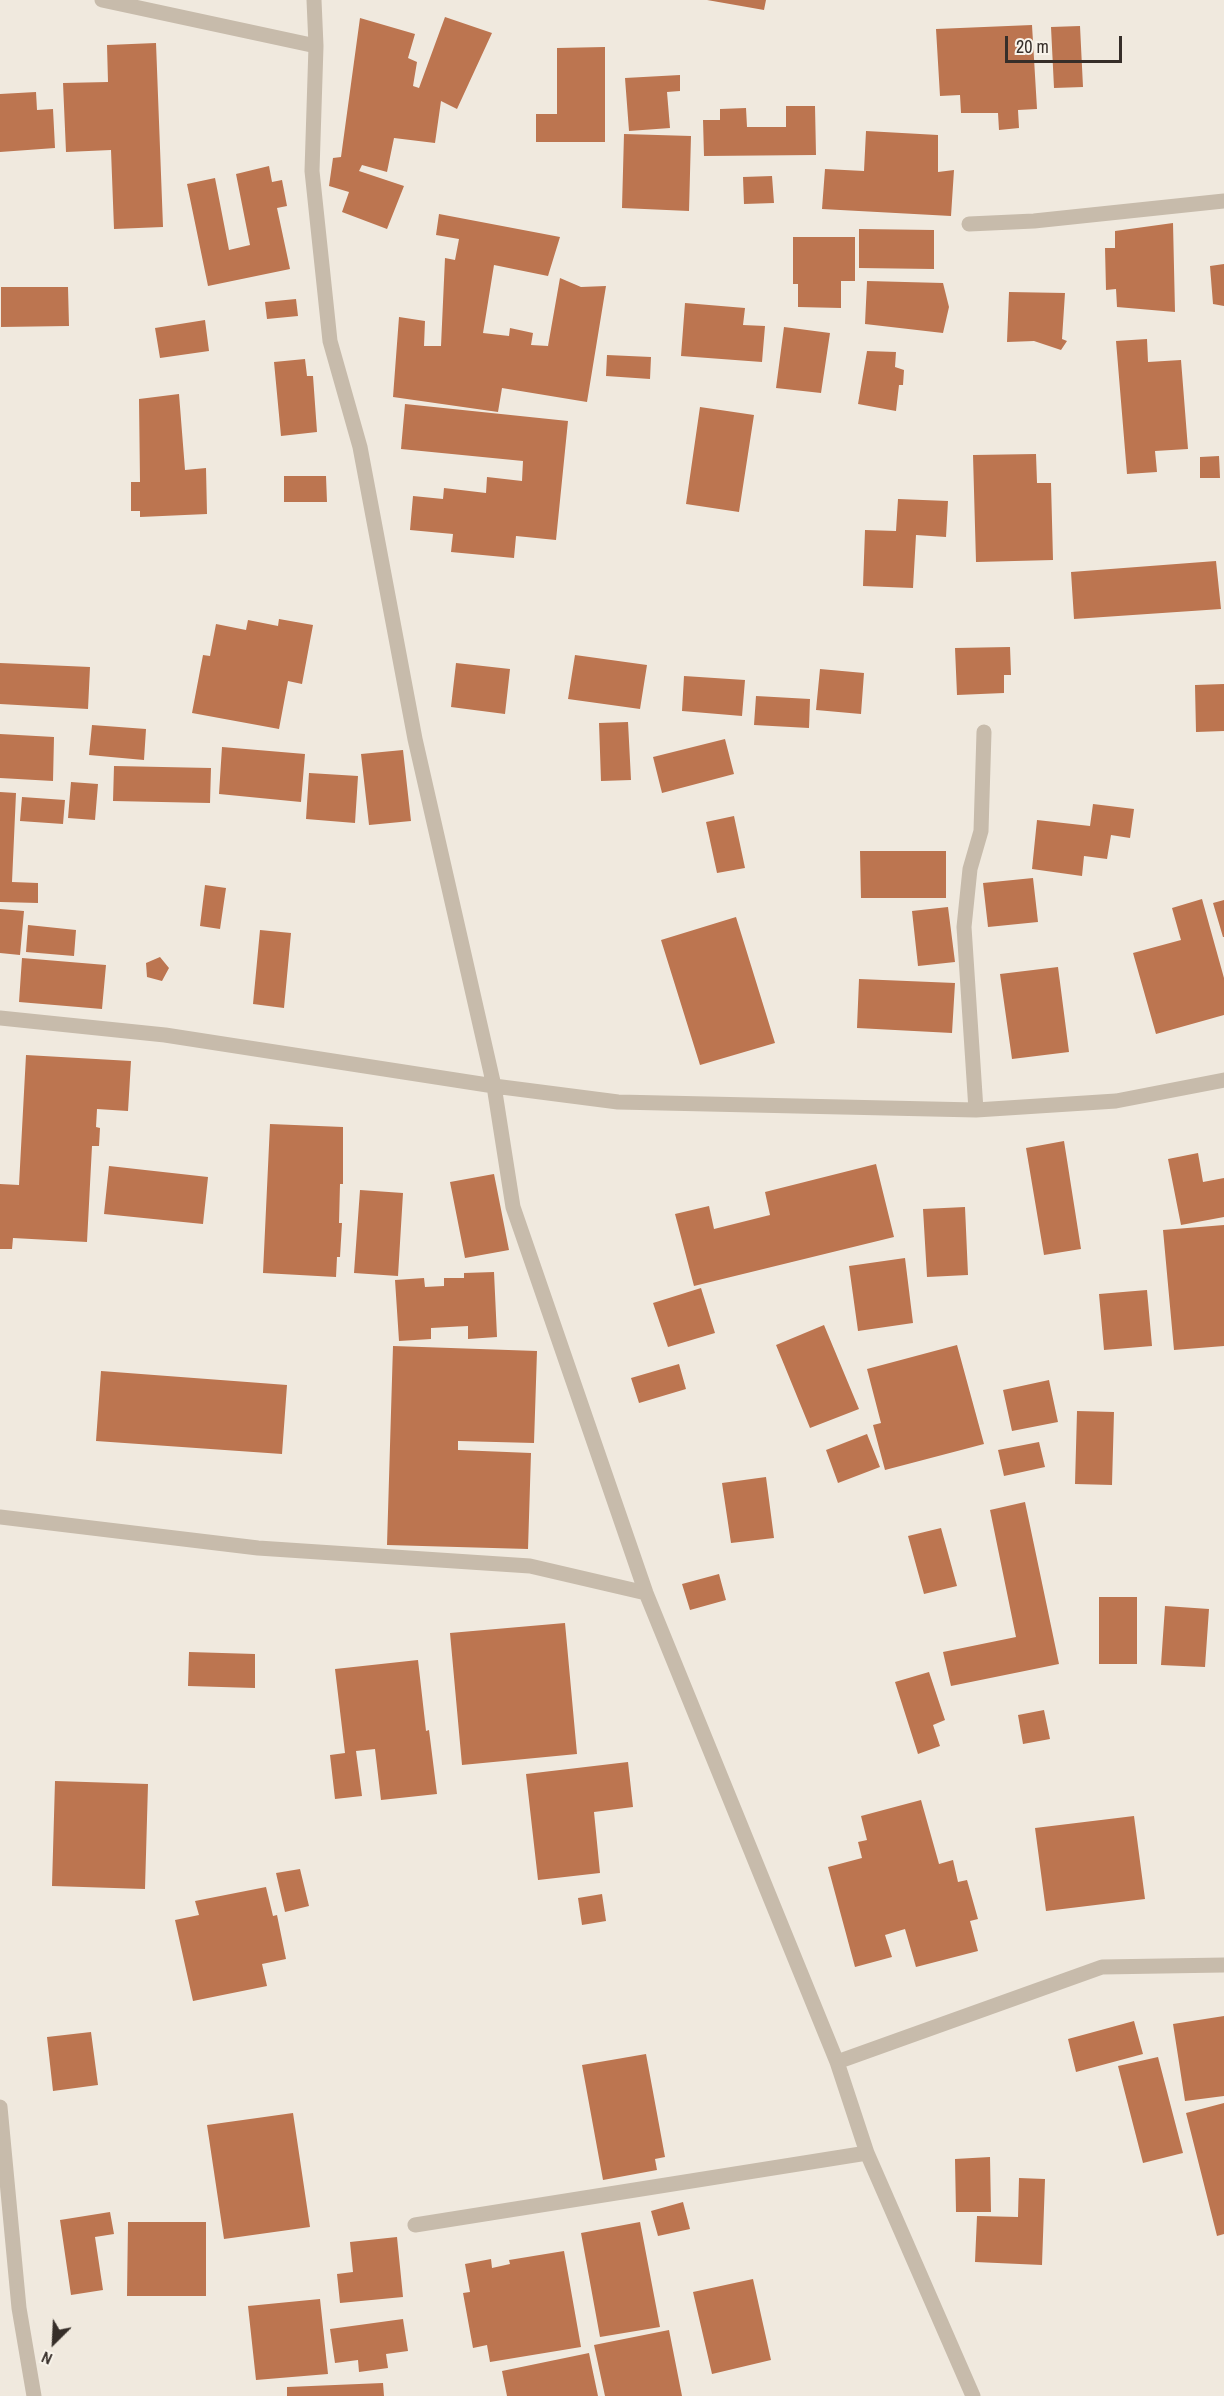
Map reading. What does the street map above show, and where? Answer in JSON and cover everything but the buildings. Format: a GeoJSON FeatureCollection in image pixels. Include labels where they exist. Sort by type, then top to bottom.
{"type":"FeatureCollection","features":[{"type":"Feature","properties":{"kind":"street"},"geometry":{"type":"LineString","coordinates":[[102,0],[316,46]]}},
{"type":"Feature","properties":{"kind":"street"},"geometry":{"type":"LineString","coordinates":[[314,0],[316,46],[312,171],[330,341],[360,447],[416,739],[494,1086],[513,1207],[646,1593],[837,2062],[867,2153],[973,2396]]}},
{"type":"Feature","properties":{"kind":"street"},"geometry":{"type":"LineString","coordinates":[[969,224],[1034,221],[1224,201]]}},
{"type":"Feature","properties":{"kind":"street"},"geometry":{"type":"LineString","coordinates":[[976,1110],[964,927],[970,869],[981,831],[984,732]]}},
{"type":"Feature","properties":{"kind":"street"},"geometry":{"type":"LineString","coordinates":[[0,1018],[165,1035],[494,1086],[618,1102],[976,1110],[1116,1101],[1224,1080]]}},
{"type":"Feature","properties":{"kind":"street"},"geometry":{"type":"LineString","coordinates":[[0,1517],[258,1548],[530,1566],[646,1593]]}},
{"type":"Feature","properties":{"kind":"street"},"geometry":{"type":"LineString","coordinates":[[837,2062],[1102,1967],[1224,1965]]}},
{"type":"Feature","properties":{"kind":"street"},"geometry":{"type":"LineString","coordinates":[[0,2107],[19,2308],[34,2396]]}},
{"type":"Feature","properties":{"kind":"street"},"geometry":{"type":"LineString","coordinates":[[415,2225],[867,2153]]}}]}
